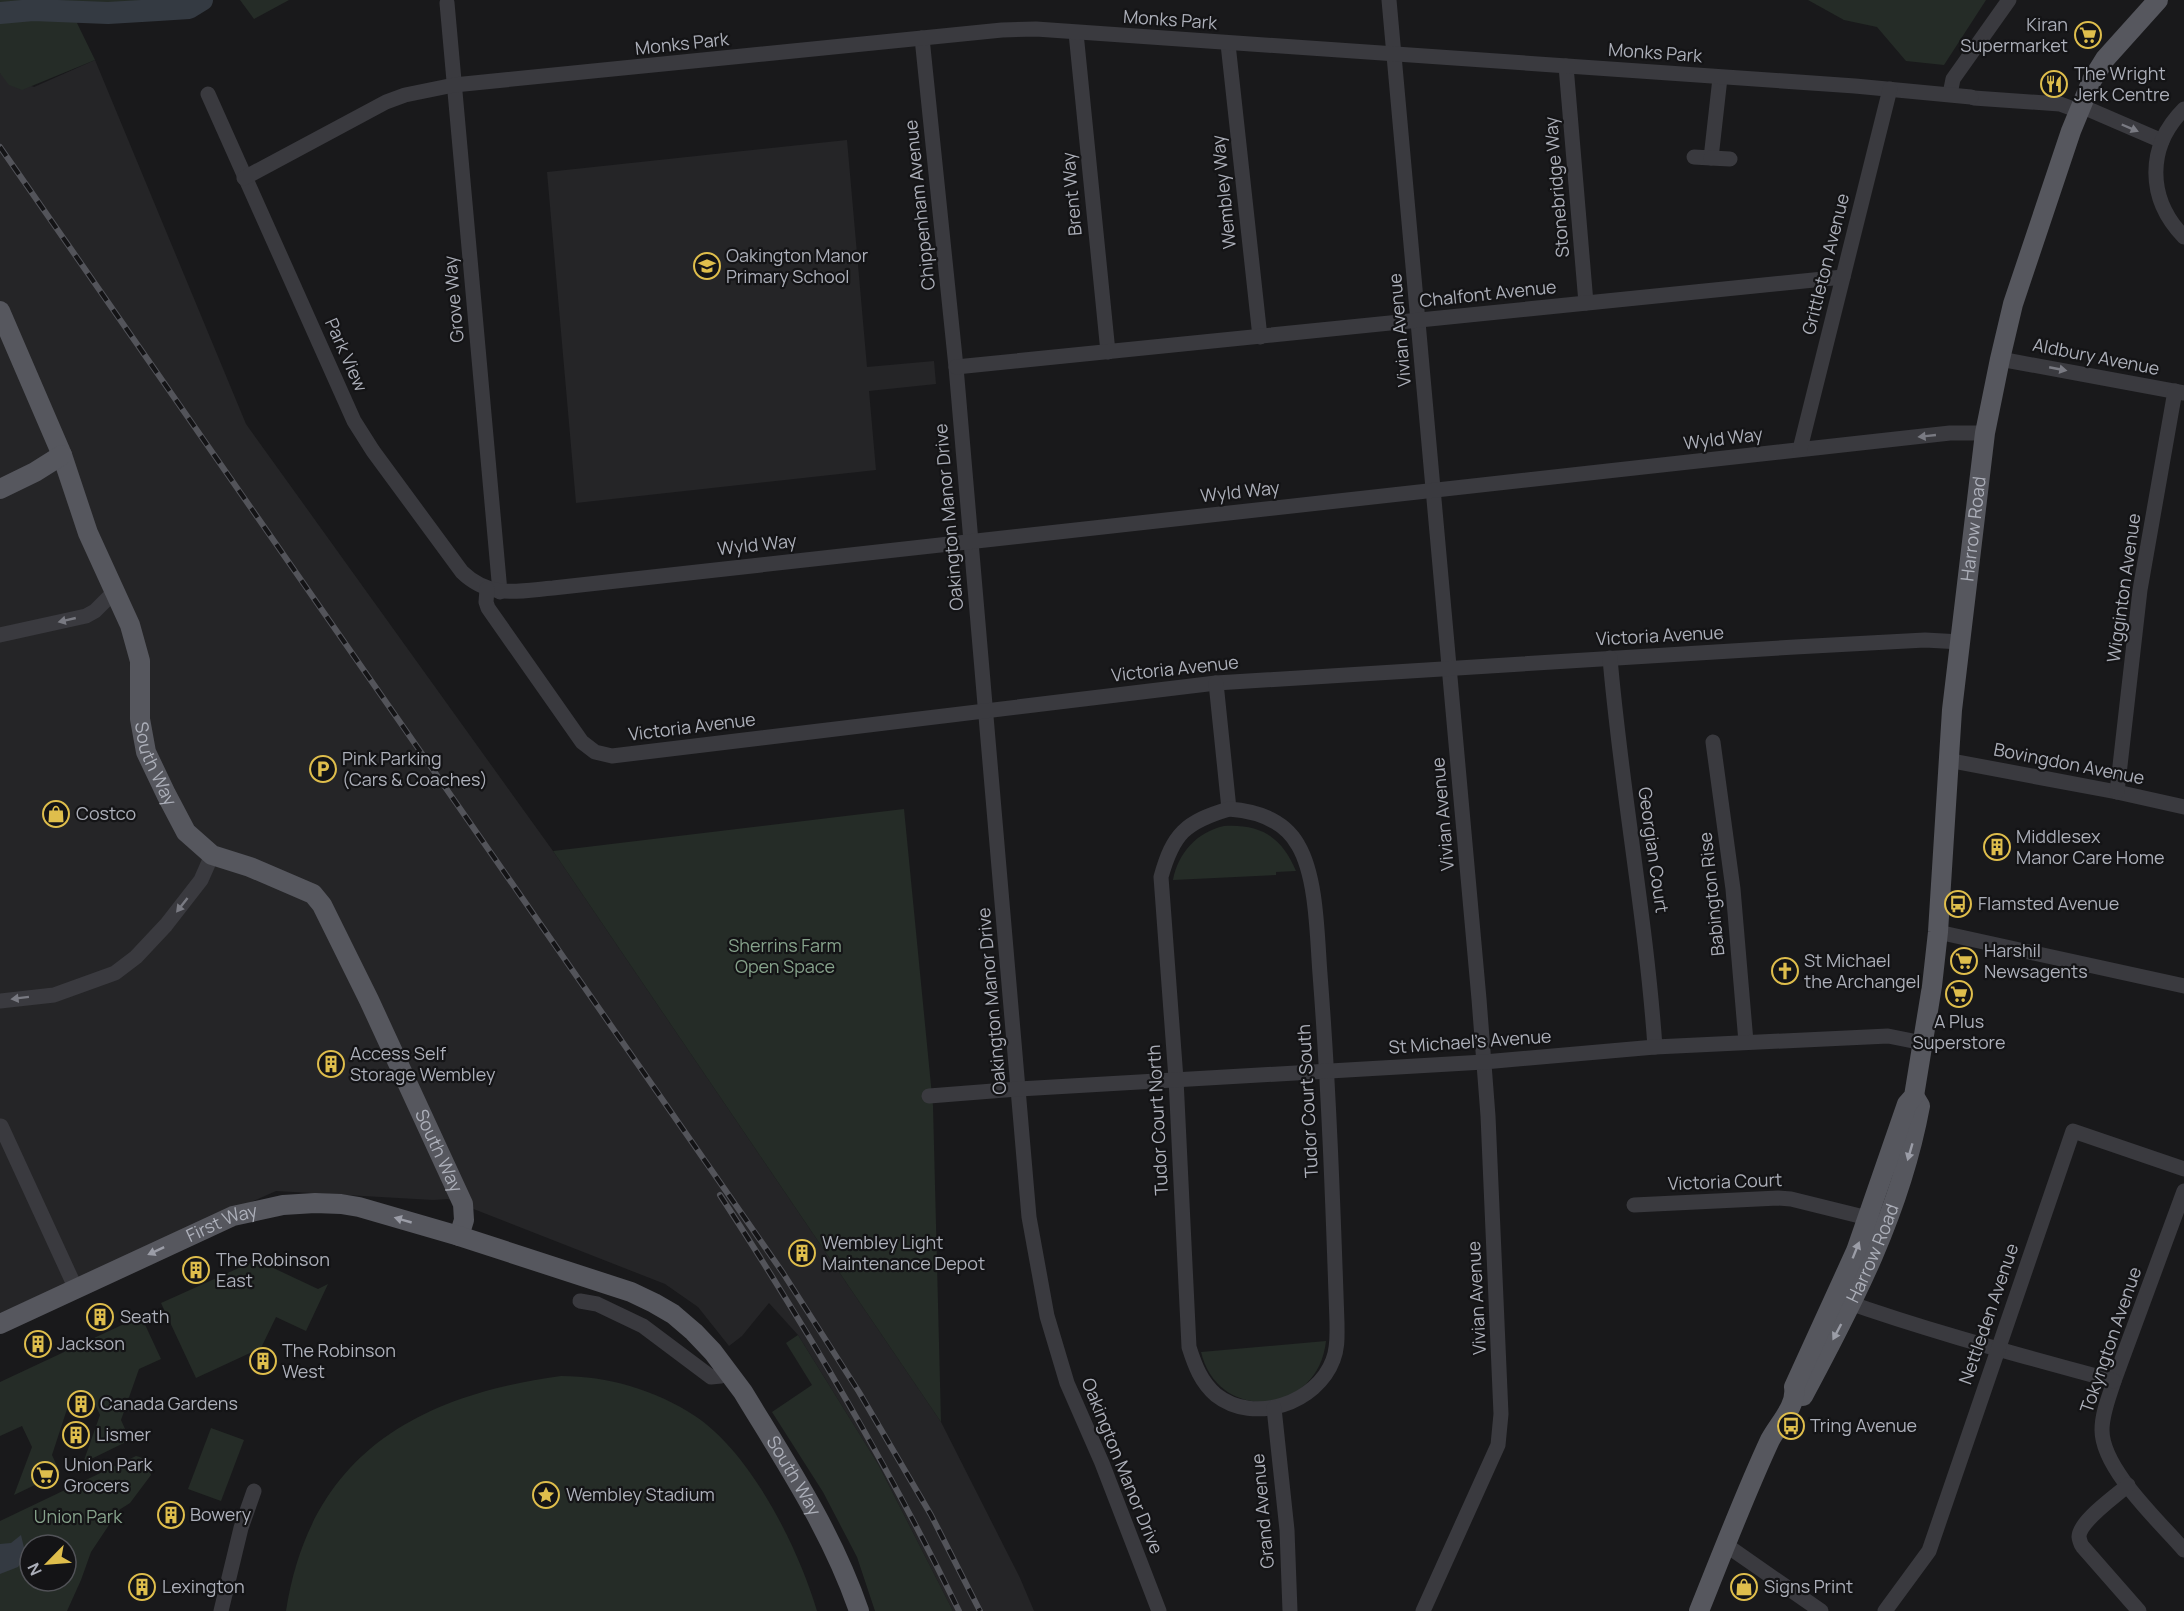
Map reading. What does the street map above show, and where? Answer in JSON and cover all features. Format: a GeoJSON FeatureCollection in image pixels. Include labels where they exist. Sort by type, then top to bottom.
{"type":"FeatureCollection","features":[{"type":"Feature","properties":{"kind":"main road","name":"Harrow Road"},"geometry":{"type":"LineString","coordinates":[[1699,1611],[1756,1471],[1773,1435],[1795,1398],[1803,1396],[1913,1144],[1920,1106],[1914,1096],[1938,932],[1947,760],[1985,434],[2000,358],[2013,304],[2080,108],[2092,80],[2105,59],[2158,0]]}},
{"type":"Feature","properties":{"kind":"main road","name":"South Way"},"geometry":{"type":"LineString","coordinates":[[0,311],[64,459],[88,533],[130,625],[140,661],[141,719],[146,752],[186,832],[212,855],[250,867],[313,894],[322,905],[463,1204],[464,1220],[459,1236],[621,1289],[654,1303],[673,1314],[694,1332],[728,1371],[749,1401],[827,1535],[841,1563],[859,1611]]}},
{"type":"Feature","properties":{"kind":"main road"},"geometry":{"type":"LineString","coordinates":[[0,489],[64,459]]}},
{"type":"Feature","properties":{"kind":"main road","name":"First Way"},"geometry":{"type":"LineString","coordinates":[[0,1324],[233,1216],[283,1205],[315,1203],[359,1207],[459,1236]]}},
{"type":"Feature","properties":{"kind":"street","name":"Vivian Avenue"},"geometry":{"type":"LineString","coordinates":[[1389,0],[1484,1062],[1501,1414],[1498,1445],[1423,1611]]}},
{"type":"Feature","properties":{"kind":"street"},"geometry":{"type":"LineString","coordinates":[[1950,94],[1953,79],[2009,0]]}},
{"type":"Feature","properties":{"kind":"street","name":"Grove Way"},"geometry":{"type":"LineString","coordinates":[[447,3],[494,591]]}},
{"type":"Feature","properties":{"kind":"street","name":"Monks Park"},"geometry":{"type":"LineString","coordinates":[[244,178],[386,102],[405,95],[454,85],[1002,30],[1036,29],[1890,89],[2060,104],[2080,108],[2162,141]]}},
{"type":"Feature","properties":{"kind":"street","name":"Brent Way"},"geometry":{"type":"LineString","coordinates":[[1076,33],[1107,352]]}},
{"type":"Feature","properties":{"kind":"street","name":"Chippenham Avenue"},"geometry":{"type":"LineString","coordinates":[[922,38],[956,367]]}},
{"type":"Feature","properties":{"kind":"street","name":"Wembley Way"},"geometry":{"type":"LineString","coordinates":[[1228,44],[1260,337]]}},
{"type":"Feature","properties":{"kind":"street","name":"Stonebridge Way"},"geometry":{"type":"LineString","coordinates":[[1566,66],[1586,303]]}},
{"type":"Feature","properties":{"kind":"street"},"geometry":{"type":"LineString","coordinates":[[1711,158],[1720,78]]}},
{"type":"Feature","properties":{"kind":"street","name":"Grittleton Avenue"},"geometry":{"type":"LineString","coordinates":[[1800,449],[1890,89]]}},
{"type":"Feature","properties":{"kind":"street","name":"Park View"},"geometry":{"type":"LineString","coordinates":[[208,94],[359,430],[455,565],[468,578],[494,591]]}},
{"type":"Feature","properties":{"kind":"street"},"geometry":{"type":"LineString","coordinates":[[2184,109],[2170,126],[2162,141],[2156,164],[2157,192],[2170,219],[2184,237]]}},
{"type":"Feature","properties":{"kind":"street"},"geometry":{"type":"LineString","coordinates":[[1694,157],[1730,159]]}},
{"type":"Feature","properties":{"kind":"street","name":"Chalfont Avenue"},"geometry":{"type":"LineString","coordinates":[[956,367],[1844,277]]}},
{"type":"Feature","properties":{"kind":"street","name":"Aldbury Avenue"},"geometry":{"type":"LineString","coordinates":[[2000,358],[2180,392]]}},
{"type":"Feature","properties":{"kind":"street","name":"Oakington Manor Drive"},"geometry":{"type":"LineString","coordinates":[[956,367],[1029,1216],[1047,1316],[1067,1383],[1102,1463],[1160,1611]]}},
{"type":"Feature","properties":{"kind":"street","name":"Wigginton Avenue"},"geometry":{"type":"LineString","coordinates":[[2117,792],[2140,590],[2180,392]]}},
{"type":"Feature","properties":{"kind":"street","name":"Wyld Way"},"geometry":{"type":"LineString","coordinates":[[494,591],[1950,433],[1985,434]]}},
{"type":"Feature","properties":{"kind":"street"},"geometry":{"type":"LineString","coordinates":[[0,635],[86,616],[95,611],[115,591]]}},
{"type":"Feature","properties":{"kind":"street","name":"Victoria Avenue"},"geometry":{"type":"LineString","coordinates":[[494,591],[486,602],[491,612],[582,742],[603,755],[623,756],[1216,683],[1915,640],[1961,642]]}},
{"type":"Feature","properties":{"kind":"street","name":"Georgian Court"},"geometry":{"type":"LineString","coordinates":[[1610,658],[1616,732],[1649,967],[1655,1047]]}},
{"type":"Feature","properties":{"kind":"street"},"geometry":{"type":"LineString","coordinates":[[1216,683],[1229,809]]}},
{"type":"Feature","properties":{"kind":"street","name":"Babington Rise"},"geometry":{"type":"LineString","coordinates":[[1713,742],[1733,889],[1746,1042]]}},
{"type":"Feature","properties":{"kind":"street","name":"Bovingdon Avenue"},"geometry":{"type":"LineString","coordinates":[[1947,760],[2184,807]]}},
{"type":"Feature","properties":{"kind":"street","name":"Tudor Court South"},"geometry":{"type":"LineString","coordinates":[[1229,809],[1257,813],[1281,825],[1298,843],[1308,865],[1315,915],[1325,1046],[1337,1323],[1335,1357],[1330,1367],[1307,1393],[1294,1401],[1274,1408]]}},
{"type":"Feature","properties":{"kind":"street","name":"Tudor Court North"},"geometry":{"type":"LineString","coordinates":[[1229,809],[1211,814],[1186,827],[1168,852],[1161,878],[1176,1079],[1189,1347],[1196,1370],[1207,1386],[1218,1396],[1251,1408],[1274,1408]]}},
{"type":"Feature","properties":{"kind":"street"},"geometry":{"type":"LineString","coordinates":[[0,1001],[54,995],[115,973],[136,957],[166,925],[201,880],[212,855]]}},
{"type":"Feature","properties":{"kind":"street"},"geometry":{"type":"LineString","coordinates":[[1938,932],[2184,986]]}},
{"type":"Feature","properties":{"kind":"street","name":"St Michael's Avenue"},"geometry":{"type":"LineString","coordinates":[[929,1096],[1176,1079],[1484,1062],[1655,1047],[1746,1042],[1888,1036],[1923,1043]]}},
{"type":"Feature","properties":{"kind":"street"},"geometry":{"type":"LineString","coordinates":[[1,1126],[76,1289]]}},
{"type":"Feature","properties":{"kind":"street","name":"Nettleden Avenue"},"geometry":{"type":"LineString","coordinates":[[1885,1611],[1929,1551],[2073,1131],[2184,1169]]}},
{"type":"Feature","properties":{"kind":"street","name":"Tokyngton Avenue"},"geometry":{"type":"LineString","coordinates":[[2184,1191],[2114,1381],[2105,1410],[2102,1430],[2103,1442],[2115,1469],[2184,1550]]}},
{"type":"Feature","properties":{"kind":"street","name":"Victoria Court"},"geometry":{"type":"LineString","coordinates":[[1634,1205],[1778,1198],[1791,1199],[1878,1220]]}},
{"type":"Feature","properties":{"kind":"street"},"geometry":{"type":"LineString","coordinates":[[580,1301],[597,1304],[643,1326],[711,1377],[721,1376],[728,1371]]}},
{"type":"Feature","properties":{"kind":"street"},"geometry":{"type":"LineString","coordinates":[[1844,1301],[1998,1349],[2114,1381]]}},
{"type":"Feature","properties":{"kind":"street","name":"Grand Avenue"},"geometry":{"type":"LineString","coordinates":[[1274,1408],[1287,1530],[1290,1611]]}},
{"type":"Feature","properties":{"kind":"street"},"geometry":{"type":"LineString","coordinates":[[2127,1485],[2090,1518],[2082,1527],[2079,1538],[2082,1546],[2139,1611]]}},
{"type":"Feature","properties":{"kind":"street"},"geometry":{"type":"LineString","coordinates":[[221,1611],[241,1528],[254,1491]]}},
{"type":"Feature","properties":{"kind":"street"},"geometry":{"type":"LineString","coordinates":[[1726,1545],[1821,1611]]}},
{"type":"Feature","properties":{"kind":"shaded area"},"geometry":{"type":"Polygon","coordinates":[[[95,60],[246,424],[553,851],[941,1422],[1020,1578],[1034,1611],[953,1611],[878,1464],[798,1335],[769,1303],[742,1336],[729,1346],[698,1307],[665,1284],[448,1199],[276,1191],[0,1313],[0,73],[34,87],[95,60]]]}},
{"type":"Feature","properties":{"kind":"shaded area","name":"Oakington Manor Primary School"},"geometry":{"type":"Polygon","coordinates":[[[847,140],[867,367],[934,361],[936,384],[869,391],[876,470],[576,503],[547,172],[847,140]]]}},
{"type":"Feature","properties":{"kind":"shaded area"},"geometry":{"type":"Polygon","coordinates":[[[18,1537],[18,1567],[0,1574],[0,1544],[11,1543],[18,1537]]]}},
{"type":"Feature","properties":{"kind":"green space"},"geometry":{"type":"Polygon","coordinates":[[[0,0],[191,0],[185,4],[108,6],[77,23],[95,60],[22,90],[9,85],[0,73],[0,0]]]}},
{"type":"Feature","properties":{"kind":"green space"},"geometry":{"type":"Polygon","coordinates":[[[240,0],[289,0],[254,19],[240,0]]]}},
{"type":"Feature","properties":{"kind":"green space"},"geometry":{"type":"Polygon","coordinates":[[[1808,0],[1986,0],[1944,65],[1906,61],[1877,27],[1844,20],[1808,0]]]}},
{"type":"Feature","properties":{"kind":"green space","name":"Sherrins Farm Open Space"},"geometry":{"type":"Polygon","coordinates":[[[904,809],[933,1106],[941,1422],[553,851],[904,809]]]}},
{"type":"Feature","properties":{"kind":"green space"},"geometry":{"type":"Polygon","coordinates":[[[1224,826],[1249,827],[1269,835],[1284,849],[1296,871],[1276,872],[1276,875],[1173,880],[1179,861],[1190,845],[1205,833],[1224,826]]]}},
{"type":"Feature","properties":{"kind":"green space"},"geometry":{"type":"Polygon","coordinates":[[[261,1258],[268,1261],[267,1265],[318,1289],[328,1284],[306,1331],[276,1317],[261,1348],[196,1378],[161,1303],[261,1258]]]}},
{"type":"Feature","properties":{"kind":"green space"},"geometry":{"type":"Polygon","coordinates":[[[141,1316],[161,1359],[139,1369],[121,1420],[130,1440],[83,1463],[100,1415],[90,1393],[69,1403],[52,1455],[60,1473],[14,1495],[32,1447],[22,1426],[0,1436],[0,1382],[141,1316]]]}},
{"type":"Feature","properties":{"kind":"green space"},"geometry":{"type":"Polygon","coordinates":[[[798,1335],[878,1464],[953,1611],[875,1611],[857,1557],[823,1492],[772,1412],[812,1385],[786,1343],[798,1335]]]}},
{"type":"Feature","properties":{"kind":"green space"},"geometry":{"type":"Polygon","coordinates":[[[1326,1341],[1319,1366],[1305,1384],[1287,1396],[1267,1402],[1246,1400],[1227,1391],[1211,1375],[1201,1352],[1326,1341]]]}},
{"type":"Feature","properties":{"kind":"green space","name":"Wembley Stadium"},"geometry":{"type":"Polygon","coordinates":[[[561,1376],[613,1382],[648,1392],[680,1407],[716,1432],[735,1453],[770,1503],[798,1559],[817,1611],[286,1611],[299,1557],[319,1512],[345,1474],[378,1443],[416,1418],[460,1399],[508,1385],[561,1376]]]}},
{"type":"Feature","properties":{"kind":"green space"},"geometry":{"type":"Polygon","coordinates":[[[211,1428],[244,1440],[221,1501],[188,1489],[211,1428]]]}},
{"type":"Feature","properties":{"kind":"green space","name":"Union Park"},"geometry":{"type":"Polygon","coordinates":[[[136,1456],[145,1460],[151,1475],[130,1503],[119,1510],[91,1552],[78,1587],[78,1533],[18,1533],[18,1593],[75,1593],[67,1611],[0,1611],[0,1521],[136,1456]]]}},
{"type":"Feature","properties":{"kind":"waterway"},"geometry":{"type":"LineString","coordinates":[[0,13],[33,10],[108,13],[158,10],[189,8],[202,0]]}},
{"type":"Feature","properties":{"kind":"railway"},"geometry":{"type":"LineString","coordinates":[[0,147],[783,1273],[859,1392],[931,1515],[980,1611]]}},
{"type":"Feature","properties":{"kind":"railway"},"geometry":{"type":"LineString","coordinates":[[720,1195],[785,1297],[876,1452],[959,1611]]}},
{"type":"Feature","properties":{"kind":"place","name":"Kiran Supermarket"},"geometry":{"type":"Point","coordinates":[2088,35]}},
{"type":"Feature","properties":{"kind":"place","name":"The Wright Jerk Centre"},"geometry":{"type":"Point","coordinates":[2054,84]}},
{"type":"Feature","properties":{"kind":"place","name":"Oakington Manor Primary School"},"geometry":{"type":"Point","coordinates":[707,266]}},
{"type":"Feature","properties":{"kind":"place","name":"Pink Parking (Cars & Coaches)"},"geometry":{"type":"Point","coordinates":[323,769]}},
{"type":"Feature","properties":{"kind":"place","name":"Costco"},"geometry":{"type":"Point","coordinates":[56,814]}},
{"type":"Feature","properties":{"kind":"place","name":"Middlesex Manor Care Home"},"geometry":{"type":"Point","coordinates":[1997,847]}},
{"type":"Feature","properties":{"kind":"place","name":"Flamsted Avenue"},"geometry":{"type":"Point","coordinates":[1958,904]}},
{"type":"Feature","properties":{"kind":"place","name":"Harshil Newsagents"},"geometry":{"type":"Point","coordinates":[1964,961]}},
{"type":"Feature","properties":{"kind":"place","name":"St Michael the Archangel"},"geometry":{"type":"Point","coordinates":[1785,971]}},
{"type":"Feature","properties":{"kind":"place","name":"A Plus Superstore"},"geometry":{"type":"Point","coordinates":[1959,994]}},
{"type":"Feature","properties":{"kind":"place","name":"Access Self Storage Wembley"},"geometry":{"type":"Point","coordinates":[331,1064]}},
{"type":"Feature","properties":{"kind":"place","name":"Wembley Light Maintenance Depot"},"geometry":{"type":"Point","coordinates":[802,1253]}},
{"type":"Feature","properties":{"kind":"place","name":"The Robinson East"},"geometry":{"type":"Point","coordinates":[196,1270]}},
{"type":"Feature","properties":{"kind":"place","name":"Seath"},"geometry":{"type":"Point","coordinates":[100,1317]}},
{"type":"Feature","properties":{"kind":"place","name":"Jackson"},"geometry":{"type":"Point","coordinates":[38,1344]}},
{"type":"Feature","properties":{"kind":"place","name":"The Robinson West"},"geometry":{"type":"Point","coordinates":[263,1361]}},
{"type":"Feature","properties":{"kind":"place","name":"Canada Gardens"},"geometry":{"type":"Point","coordinates":[81,1404]}},
{"type":"Feature","properties":{"kind":"place","name":"Tring Avenue"},"geometry":{"type":"Point","coordinates":[1791,1426]}},
{"type":"Feature","properties":{"kind":"place","name":"Lismer"},"geometry":{"type":"Point","coordinates":[76,1435]}},
{"type":"Feature","properties":{"kind":"place","name":"Union Park Grocers"},"geometry":{"type":"Point","coordinates":[45,1475]}},
{"type":"Feature","properties":{"kind":"place","name":"Wembley Stadium"},"geometry":{"type":"Point","coordinates":[546,1495]}},
{"type":"Feature","properties":{"kind":"place","name":"Bowery"},"geometry":{"type":"Point","coordinates":[171,1515]}},
{"type":"Feature","properties":{"kind":"place","name":"Lexington"},"geometry":{"type":"Point","coordinates":[142,1587]}},
{"type":"Feature","properties":{"kind":"place","name":"Signs Print"},"geometry":{"type":"Point","coordinates":[1744,1587]}}]}
